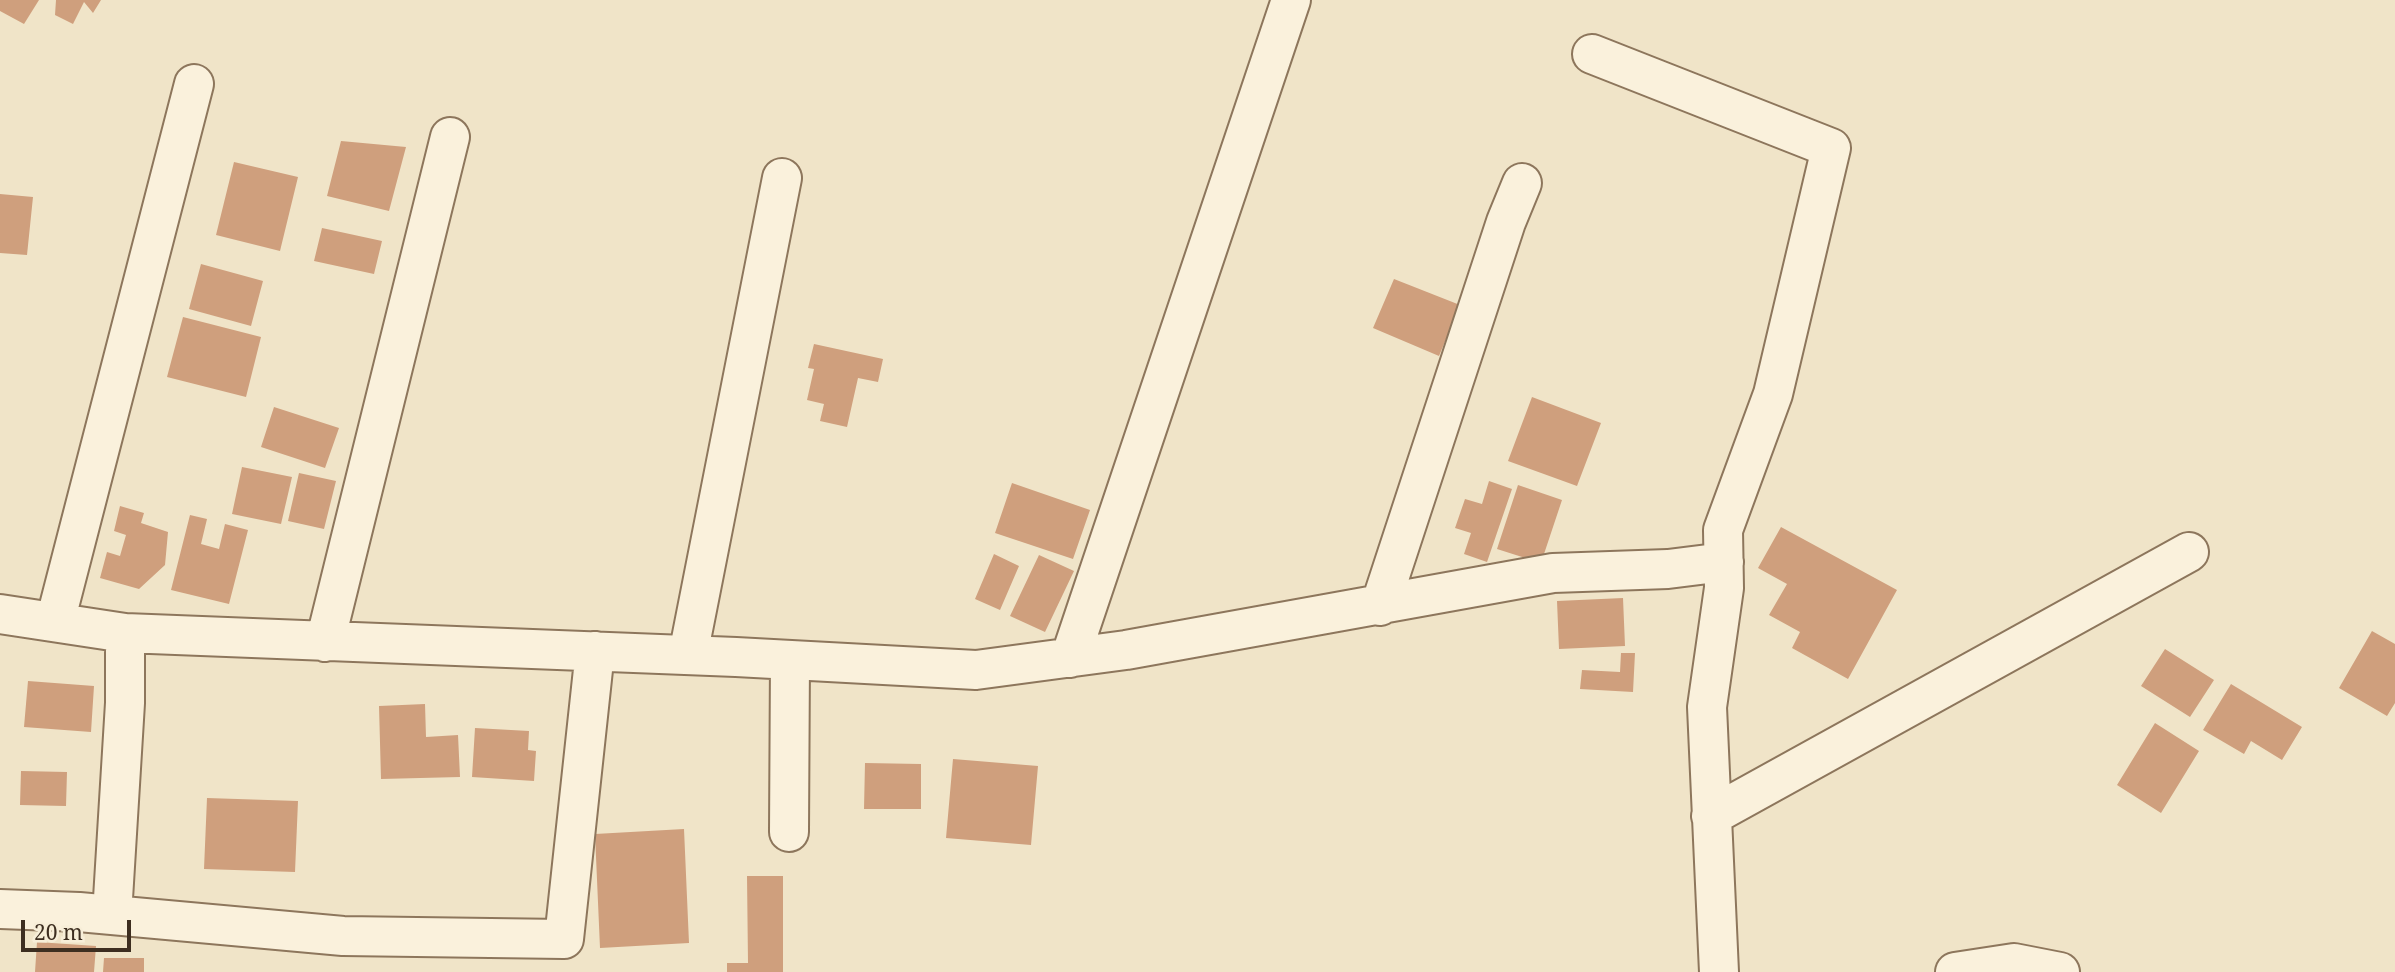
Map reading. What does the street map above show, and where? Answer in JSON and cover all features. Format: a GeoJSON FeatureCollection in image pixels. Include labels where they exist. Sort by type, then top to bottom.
{"type":"FeatureCollection","features":[{"type":"Feature","properties":{"kind":"street"},"geometry":{"type":"LineString","coordinates":[[1070,658],[1291,0]]}},
{"type":"Feature","properties":{"kind":"street"},"geometry":{"type":"LineString","coordinates":[[1592,54],[1830,148],[1773,394],[1723,530],[1724,588],[1707,706],[1719,972]]}},
{"type":"Feature","properties":{"kind":"street"},"geometry":{"type":"LineString","coordinates":[[55,622],[194,84]]}},
{"type":"Feature","properties":{"kind":"street"},"geometry":{"type":"LineString","coordinates":[[325,642],[450,137]]}},
{"type":"Feature","properties":{"kind":"street"},"geometry":{"type":"LineString","coordinates":[[688,655],[782,178]]}},
{"type":"Feature","properties":{"kind":"street"},"geometry":{"type":"LineString","coordinates":[[1380,606],[1506,222],[1522,183]]}},
{"type":"Feature","properties":{"kind":"street"},"geometry":{"type":"LineString","coordinates":[[1711,816],[2189,552]]}},
{"type":"Feature","properties":{"kind":"street"},"geometry":{"type":"LineString","coordinates":[[0,614],[125,633],[688,655],[976,670],[1070,658],[1380,606],[1553,573],[1668,569],[1724,562]]}},
{"type":"Feature","properties":{"kind":"street"},"geometry":{"type":"LineString","coordinates":[[112,915],[125,703],[125,633]]}},
{"type":"Feature","properties":{"kind":"street"},"geometry":{"type":"LineString","coordinates":[[0,909],[112,915],[342,936],[564,939],[595,651]]}},
{"type":"Feature","properties":{"kind":"street"},"geometry":{"type":"LineString","coordinates":[[789,832],[790,660]]}},
{"type":"Feature","properties":{"kind":"street"},"geometry":{"type":"LineString","coordinates":[[1955,972],[2014,963],[2060,972]]}},
{"type":"Feature","properties":{"kind":"building"},"geometry":{"type":"Polygon","coordinates":[[[0,0],[39,0],[24,24],[0,11],[0,0]]]}},
{"type":"Feature","properties":{"kind":"building"},"geometry":{"type":"Polygon","coordinates":[[[56,0],[101,0],[93,13],[84,2],[73,24],[55,15],[56,0]]]}},
{"type":"Feature","properties":{"kind":"building"},"geometry":{"type":"Polygon","coordinates":[[[341,141],[406,147],[389,211],[327,196],[341,141]]]}},
{"type":"Feature","properties":{"kind":"building"},"geometry":{"type":"Polygon","coordinates":[[[234,162],[298,177],[280,251],[216,235],[234,162]]]}},
{"type":"Feature","properties":{"kind":"building"},"geometry":{"type":"Polygon","coordinates":[[[0,194],[33,197],[27,255],[0,253],[0,194]]]}},
{"type":"Feature","properties":{"kind":"building"},"geometry":{"type":"Polygon","coordinates":[[[322,228],[382,241],[374,274],[314,261],[322,228]]]}},
{"type":"Feature","properties":{"kind":"building"},"geometry":{"type":"Polygon","coordinates":[[[201,264],[263,281],[251,326],[189,309],[201,264]]]}},
{"type":"Feature","properties":{"kind":"building"},"geometry":{"type":"Polygon","coordinates":[[[1394,279],[1460,305],[1439,356],[1373,328],[1394,279]]]}},
{"type":"Feature","properties":{"kind":"building"},"geometry":{"type":"Polygon","coordinates":[[[183,317],[261,337],[246,397],[167,377],[183,317]]]}},
{"type":"Feature","properties":{"kind":"building"},"geometry":{"type":"Polygon","coordinates":[[[814,344],[883,359],[878,382],[858,378],[847,427],[820,421],[824,404],[807,400],[814,369],[808,368],[814,344]]]}},
{"type":"Feature","properties":{"kind":"building"},"geometry":{"type":"Polygon","coordinates":[[[1532,397],[1601,423],[1577,486],[1508,461],[1532,397]]]}},
{"type":"Feature","properties":{"kind":"building"},"geometry":{"type":"Polygon","coordinates":[[[274,407],[339,428],[325,468],[261,447],[274,407]]]}},
{"type":"Feature","properties":{"kind":"building"},"geometry":{"type":"Polygon","coordinates":[[[242,467],[292,477],[281,524],[232,514],[242,467]]]}},
{"type":"Feature","properties":{"kind":"building"},"geometry":{"type":"Polygon","coordinates":[[[299,473],[336,481],[324,529],[288,521],[299,473]]]}},
{"type":"Feature","properties":{"kind":"building"},"geometry":{"type":"Polygon","coordinates":[[[1489,481],[1512,489],[1487,562],[1464,554],[1471,533],[1455,528],[1465,499],[1482,504],[1489,481]]]}},
{"type":"Feature","properties":{"kind":"building"},"geometry":{"type":"Polygon","coordinates":[[[1012,483],[1090,510],[1073,559],[995,533],[1012,483]]]}},
{"type":"Feature","properties":{"kind":"building"},"geometry":{"type":"Polygon","coordinates":[[[1518,485],[1562,500],[1541,563],[1497,549],[1518,485]]]}},
{"type":"Feature","properties":{"kind":"building"},"geometry":{"type":"Polygon","coordinates":[[[120,506],[144,513],[141,523],[168,532],[165,565],[139,589],[100,578],[107,552],[120,556],[126,535],[114,531],[120,506]]]}},
{"type":"Feature","properties":{"kind":"building"},"geometry":{"type":"Polygon","coordinates":[[[190,515],[207,519],[201,544],[219,549],[225,524],[248,530],[229,604],[171,590],[190,515]]]}},
{"type":"Feature","properties":{"kind":"building"},"geometry":{"type":"Polygon","coordinates":[[[1781,527],[1897,590],[1848,679],[1792,648],[1800,632],[1769,615],[1787,584],[1758,568],[1781,527]]]}},
{"type":"Feature","properties":{"kind":"building"},"geometry":{"type":"Polygon","coordinates":[[[994,554],[1019,566],[1000,610],[975,599],[994,554]]]}},
{"type":"Feature","properties":{"kind":"building"},"geometry":{"type":"Polygon","coordinates":[[[1039,555],[1074,571],[1045,632],[1010,616],[1039,555]]]}},
{"type":"Feature","properties":{"kind":"building"},"geometry":{"type":"Polygon","coordinates":[[[1623,598],[1625,646],[1559,649],[1557,601],[1623,598]]]}},
{"type":"Feature","properties":{"kind":"building"},"geometry":{"type":"Polygon","coordinates":[[[2372,631],[2395,644],[2395,703],[2387,716],[2339,688],[2372,631]]]}},
{"type":"Feature","properties":{"kind":"building"},"geometry":{"type":"Polygon","coordinates":[[[2165,649],[2214,680],[2190,717],[2141,686],[2165,649]]]}},
{"type":"Feature","properties":{"kind":"building"},"geometry":{"type":"Polygon","coordinates":[[[1621,653],[1635,653],[1633,692],[1580,689],[1582,670],[1620,672],[1621,653]]]}},
{"type":"Feature","properties":{"kind":"building"},"geometry":{"type":"Polygon","coordinates":[[[28,681],[94,686],[91,732],[24,727],[28,681]]]}},
{"type":"Feature","properties":{"kind":"building"},"geometry":{"type":"Polygon","coordinates":[[[2231,684],[2302,727],[2282,760],[2251,741],[2244,754],[2203,730],[2231,684]]]}},
{"type":"Feature","properties":{"kind":"building"},"geometry":{"type":"Polygon","coordinates":[[[425,704],[426,737],[458,735],[460,777],[381,779],[379,706],[425,704]]]}},
{"type":"Feature","properties":{"kind":"building"},"geometry":{"type":"Polygon","coordinates":[[[2155,723],[2199,751],[2161,813],[2117,785],[2155,723]]]}},
{"type":"Feature","properties":{"kind":"building"},"geometry":{"type":"Polygon","coordinates":[[[475,728],[529,731],[528,750],[536,751],[534,781],[472,777],[475,728]]]}},
{"type":"Feature","properties":{"kind":"building"},"geometry":{"type":"Polygon","coordinates":[[[953,759],[1038,766],[1031,845],[946,838],[953,759]]]}},
{"type":"Feature","properties":{"kind":"building"},"geometry":{"type":"Polygon","coordinates":[[[865,763],[921,764],[921,809],[864,809],[865,763]]]}},
{"type":"Feature","properties":{"kind":"building"},"geometry":{"type":"Polygon","coordinates":[[[21,771],[67,772],[66,806],[20,805],[21,771]]]}},
{"type":"Feature","properties":{"kind":"building"},"geometry":{"type":"Polygon","coordinates":[[[207,798],[298,801],[295,872],[204,869],[207,798]]]}},
{"type":"Feature","properties":{"kind":"building"},"geometry":{"type":"Polygon","coordinates":[[[684,829],[689,943],[600,948],[595,834],[684,829]]]}},
{"type":"Feature","properties":{"kind":"building"},"geometry":{"type":"Polygon","coordinates":[[[747,876],[783,876],[783,972],[727,972],[727,963],[748,963],[747,876]]]}},
{"type":"Feature","properties":{"kind":"building"},"geometry":{"type":"Polygon","coordinates":[[[37,942],[96,946],[94,972],[35,972],[37,942]]]}},
{"type":"Feature","properties":{"kind":"building"},"geometry":{"type":"Polygon","coordinates":[[[104,958],[144,958],[144,972],[103,972],[104,958]]]}}]}
